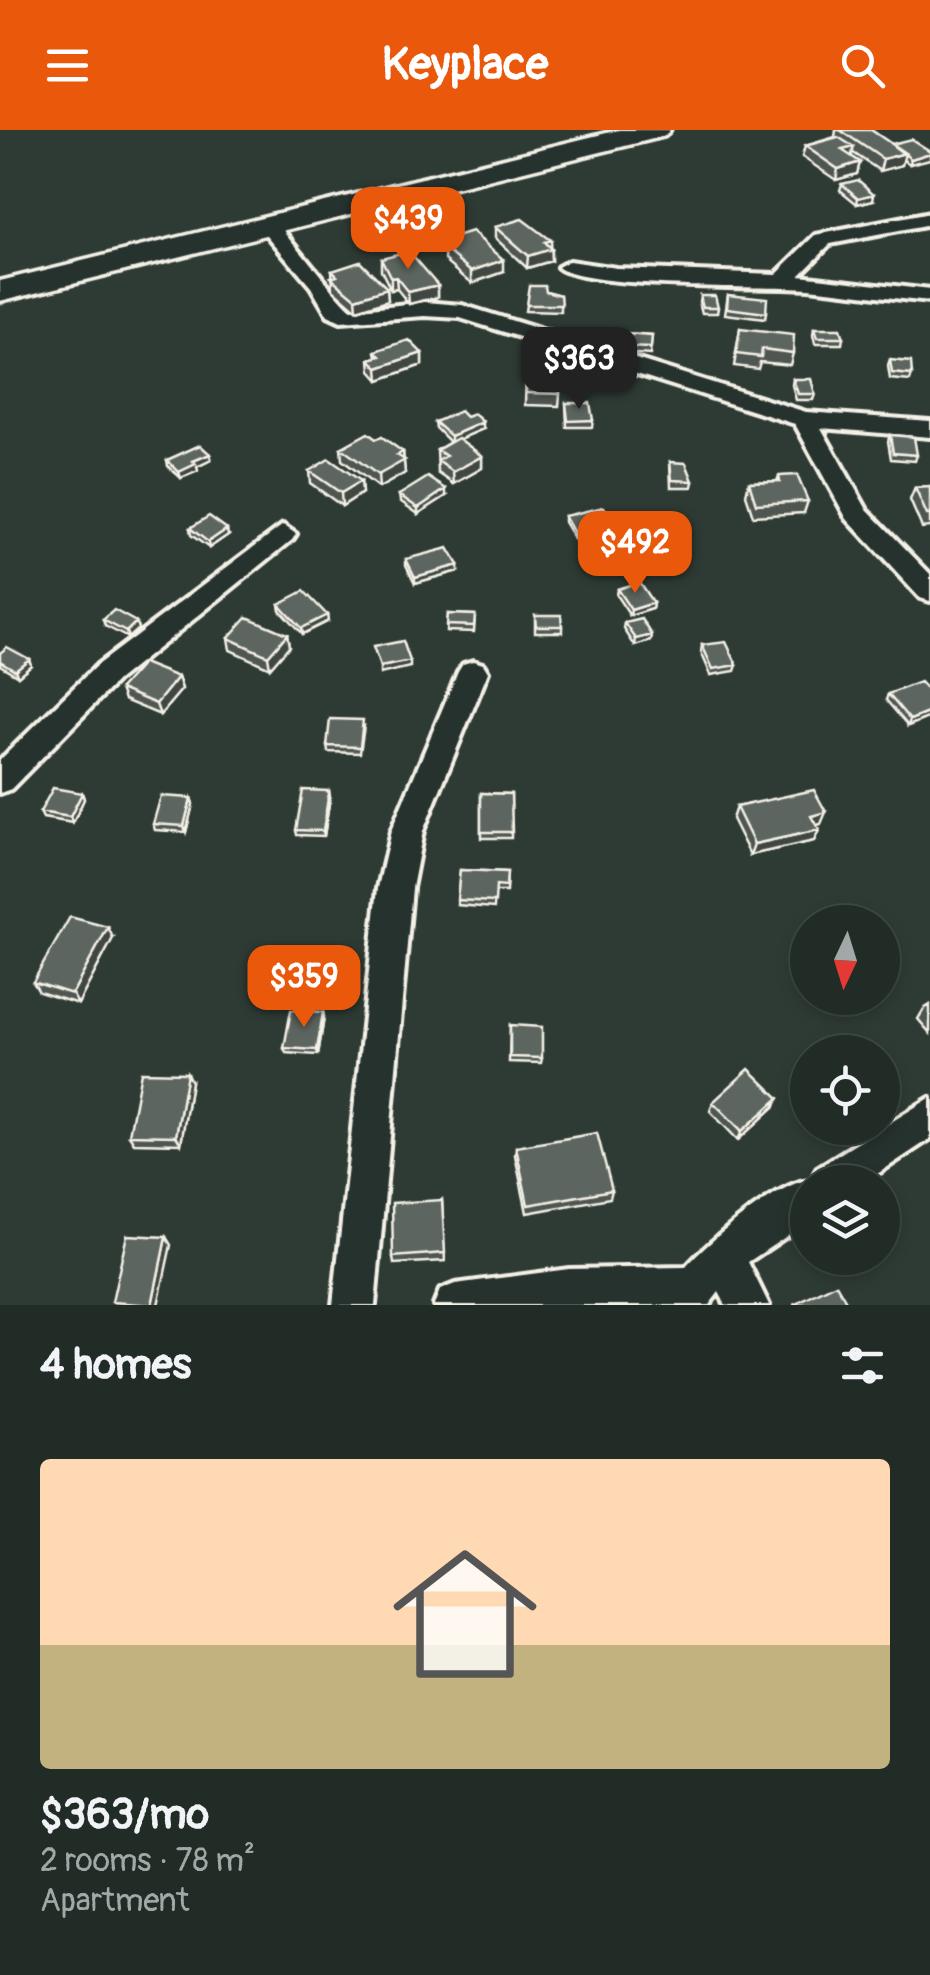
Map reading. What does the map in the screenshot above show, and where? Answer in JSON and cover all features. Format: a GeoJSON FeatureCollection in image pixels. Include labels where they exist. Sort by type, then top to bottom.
{"type":"FeatureCollection","features":[{"type":"Feature","properties":{"kind":"main road"},"geometry":{"type":"LineString","coordinates":[[0,290],[655,130]]}},
{"type":"Feature","properties":{"kind":"street"},"geometry":{"type":"LineString","coordinates":[[782,280],[823,240],[930,219]]}},
{"type":"Feature","properties":{"kind":"street"},"geometry":{"type":"LineString","coordinates":[[268,225],[320,284],[336,311],[349,317],[426,309],[462,312],[804,419],[930,430]]}},
{"type":"Feature","properties":{"kind":"street"},"geometry":{"type":"LineString","coordinates":[[569,267],[616,274],[782,280],[930,296]]}},
{"type":"Feature","properties":{"kind":"street"},"geometry":{"type":"LineString","coordinates":[[804,419],[856,513],[930,591]]}},
{"type":"Feature","properties":{"kind":"street"},"geometry":{"type":"LineString","coordinates":[[0,780],[107,672],[283,534]]}},
{"type":"Feature","properties":{"kind":"street"},"geometry":{"type":"LineString","coordinates":[[354,1305],[396,888],[407,831],[473,672]]}},
{"type":"Feature","properties":{"kind":"street"},"geometry":{"type":"LineString","coordinates":[[858,1165],[930,1117]]}},
{"type":"Feature","properties":{"kind":"street"},"geometry":{"type":"LineString","coordinates":[[456,1305],[569,1290],[686,1296],[723,1255],[790,1210]]}},
{"type":"Feature","properties":{"kind":"street"},"geometry":{"type":"LineString","coordinates":[[723,1255],[748,1305]]}},
{"type":"Feature","properties":{"kind":"building"},"geometry":{"type":"Polygon","coordinates":[[[840,130],[871,130],[905,153],[883,159],[840,130]]]}},
{"type":"Feature","properties":{"kind":"building"},"geometry":{"type":"Polygon","coordinates":[[[838,137],[854,147],[842,150],[860,162],[838,169],[805,146],[838,137]]]}},
{"type":"Feature","properties":{"kind":"building"},"geometry":{"type":"Polygon","coordinates":[[[911,139],[930,153],[911,159],[891,144],[911,139]]]}},
{"type":"Feature","properties":{"kind":"building"},"geometry":{"type":"Polygon","coordinates":[[[858,180],[874,194],[858,198],[842,184],[858,180]]]}},
{"type":"Feature","properties":{"kind":"building"},"geometry":{"type":"Polygon","coordinates":[[[522,219],[550,240],[544,242],[551,249],[528,256],[495,227],[522,219]]]}},
{"type":"Feature","properties":{"kind":"building"},"geometry":{"type":"Polygon","coordinates":[[[472,232],[504,260],[472,271],[444,248],[452,246],[446,240],[472,232]]]}},
{"type":"Feature","properties":{"kind":"building"},"geometry":{"type":"Polygon","coordinates":[[[409,251],[438,285],[408,292],[396,277],[391,278],[381,258],[409,251]]]}},
{"type":"Feature","properties":{"kind":"building"},"geometry":{"type":"Polygon","coordinates":[[[360,261],[387,288],[356,298],[331,277],[337,275],[332,270],[360,261]]]}},
{"type":"Feature","properties":{"kind":"building"},"geometry":{"type":"Polygon","coordinates":[[[529,285],[545,285],[546,291],[561,295],[562,305],[526,305],[529,285]]]}},
{"type":"Feature","properties":{"kind":"building"},"geometry":{"type":"Polygon","coordinates":[[[728,294],[767,298],[766,313],[727,308],[728,294]]]}},
{"type":"Feature","properties":{"kind":"building"},"geometry":{"type":"Polygon","coordinates":[[[700,295],[715,295],[718,307],[703,307],[700,295]]]}},
{"type":"Feature","properties":{"kind":"building"},"geometry":{"type":"Polygon","coordinates":[[[740,329],[794,335],[793,353],[762,349],[761,357],[736,354],[740,329]]]}},
{"type":"Feature","properties":{"kind":"building"},"geometry":{"type":"Polygon","coordinates":[[[814,329],[840,329],[843,338],[817,338],[814,329]]]}},
{"type":"Feature","properties":{"kind":"building"},"geometry":{"type":"Polygon","coordinates":[[[625,334],[652,336],[651,348],[624,347],[625,334]]]}},
{"type":"Feature","properties":{"kind":"building"},"geometry":{"type":"Polygon","coordinates":[[[409,340],[422,353],[378,368],[370,359],[381,356],[376,351],[409,340]]]}},
{"type":"Feature","properties":{"kind":"building"},"geometry":{"type":"Polygon","coordinates":[[[890,360],[911,362],[912,375],[892,373],[890,360]]]}},
{"type":"Feature","properties":{"kind":"building"},"geometry":{"type":"Polygon","coordinates":[[[537,361],[560,362],[560,394],[526,393],[526,366],[537,366],[537,361]]]}},
{"type":"Feature","properties":{"kind":"building"},"geometry":{"type":"Polygon","coordinates":[[[793,379],[811,379],[815,394],[798,394],[793,379]]]}},
{"type":"Feature","properties":{"kind":"building"},"geometry":{"type":"Polygon","coordinates":[[[566,403],[590,403],[593,420],[568,421],[566,403]]]}},
{"type":"Feature","properties":{"kind":"building"},"geometry":{"type":"Polygon","coordinates":[[[460,411],[466,417],[474,414],[483,422],[451,436],[435,422],[460,411]]]}},
{"type":"Feature","properties":{"kind":"building"},"geometry":{"type":"Polygon","coordinates":[[[368,433],[376,439],[382,437],[403,452],[397,455],[405,460],[378,475],[341,448],[368,433]]]}},
{"type":"Feature","properties":{"kind":"building"},"geometry":{"type":"Polygon","coordinates":[[[890,435],[914,437],[917,455],[893,453],[890,435]]]}},
{"type":"Feature","properties":{"kind":"building"},"geometry":{"type":"Polygon","coordinates":[[[458,438],[482,456],[453,472],[438,461],[446,456],[437,450],[458,438]]]}},
{"type":"Feature","properties":{"kind":"building"},"geometry":{"type":"Polygon","coordinates":[[[200,445],[210,454],[179,472],[167,460],[200,445]]]}},
{"type":"Feature","properties":{"kind":"building"},"geometry":{"type":"Polygon","coordinates":[[[329,459],[361,481],[341,493],[309,471],[329,459]]]}},
{"type":"Feature","properties":{"kind":"building"},"geometry":{"type":"Polygon","coordinates":[[[670,462],[686,463],[693,481],[672,480],[670,462]]]}},
{"type":"Feature","properties":{"kind":"building"},"geometry":{"type":"Polygon","coordinates":[[[797,475],[808,501],[756,504],[749,482],[780,481],[779,476],[797,475]]]}},
{"type":"Feature","properties":{"kind":"building"},"geometry":{"type":"Polygon","coordinates":[[[428,477],[446,489],[418,508],[399,495],[428,477]]]}},
{"type":"Feature","properties":{"kind":"building"},"geometry":{"type":"Polygon","coordinates":[[[930,487],[930,515],[927,515],[915,488],[930,487]]]}},
{"type":"Feature","properties":{"kind":"building"},"geometry":{"type":"Polygon","coordinates":[[[604,507],[614,524],[574,533],[564,516],[604,507]]]}},
{"type":"Feature","properties":{"kind":"building"},"geometry":{"type":"Polygon","coordinates":[[[209,516],[227,529],[208,542],[190,528],[209,516]]]}},
{"type":"Feature","properties":{"kind":"building"},"geometry":{"type":"Polygon","coordinates":[[[448,548],[458,565],[415,577],[406,559],[448,548]]]}},
{"type":"Feature","properties":{"kind":"building"},"geometry":{"type":"Polygon","coordinates":[[[639,582],[653,603],[631,610],[617,589],[639,582]]]}},
{"type":"Feature","properties":{"kind":"building"},"geometry":{"type":"Polygon","coordinates":[[[304,591],[327,615],[301,628],[279,604],[304,591]]]}},
{"type":"Feature","properties":{"kind":"building"},"geometry":{"type":"Polygon","coordinates":[[[114,610],[136,622],[126,632],[103,620],[114,610]]]}},
{"type":"Feature","properties":{"kind":"building"},"geometry":{"type":"Polygon","coordinates":[[[447,614],[475,615],[474,626],[446,625],[447,614]]]}},
{"type":"Feature","properties":{"kind":"building"},"geometry":{"type":"Polygon","coordinates":[[[535,615],[561,615],[562,626],[536,626],[535,615]]]}},
{"type":"Feature","properties":{"kind":"building"},"geometry":{"type":"Polygon","coordinates":[[[247,617],[287,634],[268,656],[228,638],[247,617]]]}},
{"type":"Feature","properties":{"kind":"building"},"geometry":{"type":"Polygon","coordinates":[[[642,619],[652,635],[636,639],[625,623],[642,619]]]}},
{"type":"Feature","properties":{"kind":"building"},"geometry":{"type":"Polygon","coordinates":[[[403,641],[410,661],[380,667],[373,647],[403,641]]]}},
{"type":"Feature","properties":{"kind":"building"},"geometry":{"type":"Polygon","coordinates":[[[726,642],[737,665],[713,669],[702,645],[726,642]]]}},
{"type":"Feature","properties":{"kind":"building"},"geometry":{"type":"Polygon","coordinates":[[[7,647],[29,659],[15,670],[0,661],[0,653],[7,647]]]}},
{"type":"Feature","properties":{"kind":"building"},"geometry":{"type":"Polygon","coordinates":[[[143,663],[178,677],[156,704],[120,689],[143,663]]]}},
{"type":"Feature","properties":{"kind":"building"},"geometry":{"type":"Polygon","coordinates":[[[920,682],[930,693],[930,712],[910,720],[888,694],[920,682]]]}},
{"type":"Feature","properties":{"kind":"building"},"geometry":{"type":"Polygon","coordinates":[[[330,719],[363,720],[360,747],[327,746],[330,719]]]}},
{"type":"Feature","properties":{"kind":"building"},"geometry":{"type":"Polygon","coordinates":[[[53,788],[82,793],[70,817],[40,812],[53,788]]]}},
{"type":"Feature","properties":{"kind":"building"},"geometry":{"type":"Polygon","coordinates":[[[303,790],[329,791],[323,831],[296,830],[303,790]]]}},
{"type":"Feature","properties":{"kind":"building"},"geometry":{"type":"Polygon","coordinates":[[[814,790],[826,812],[811,816],[819,830],[754,844],[736,807],[814,790]]]}},
{"type":"Feature","properties":{"kind":"building"},"geometry":{"type":"Polygon","coordinates":[[[481,793],[511,794],[512,832],[481,832],[481,793]]]}},
{"type":"Feature","properties":{"kind":"building"},"geometry":{"type":"Polygon","coordinates":[[[161,796],[191,798],[184,826],[153,824],[161,796]]]}},
{"type":"Feature","properties":{"kind":"building"},"geometry":{"type":"Polygon","coordinates":[[[460,870],[507,872],[506,887],[496,886],[495,902],[457,900],[460,870]]]}},
{"type":"Feature","properties":{"kind":"building"},"geometry":{"type":"Polygon","coordinates":[[[70,917],[108,927],[72,994],[33,982],[70,917]]]}},
{"type":"Feature","properties":{"kind":"building"},"geometry":{"type":"Polygon","coordinates":[[[291,1010],[323,1012],[317,1050],[284,1048],[291,1010]]]}},
{"type":"Feature","properties":{"kind":"building"},"geometry":{"type":"Polygon","coordinates":[[[510,1025],[542,1027],[542,1058],[510,1057],[510,1025]]]}},
{"type":"Feature","properties":{"kind":"building"},"geometry":{"type":"Polygon","coordinates":[[[749,1069],[779,1098],[742,1131],[713,1102],[749,1069]]]}},
{"type":"Feature","properties":{"kind":"building"},"geometry":{"type":"Polygon","coordinates":[[[141,1072],[187,1073],[176,1136],[129,1135],[141,1072]]]}},
{"type":"Feature","properties":{"kind":"building"},"geometry":{"type":"Polygon","coordinates":[[[597,1133],[612,1190],[528,1205],[516,1147],[597,1133]]]}},
{"type":"Feature","properties":{"kind":"building"},"geometry":{"type":"Polygon","coordinates":[[[442,1200],[445,1253],[393,1257],[392,1203],[442,1200]]]}},
{"type":"Feature","properties":{"kind":"building"},"geometry":{"type":"Polygon","coordinates":[[[127,1235],[166,1237],[152,1305],[112,1302],[127,1235]]]}},
{"type":"Feature","properties":{"kind":"building"},"geometry":{"type":"Polygon","coordinates":[[[836,1284],[848,1305],[794,1305],[836,1284]]]}}]}
